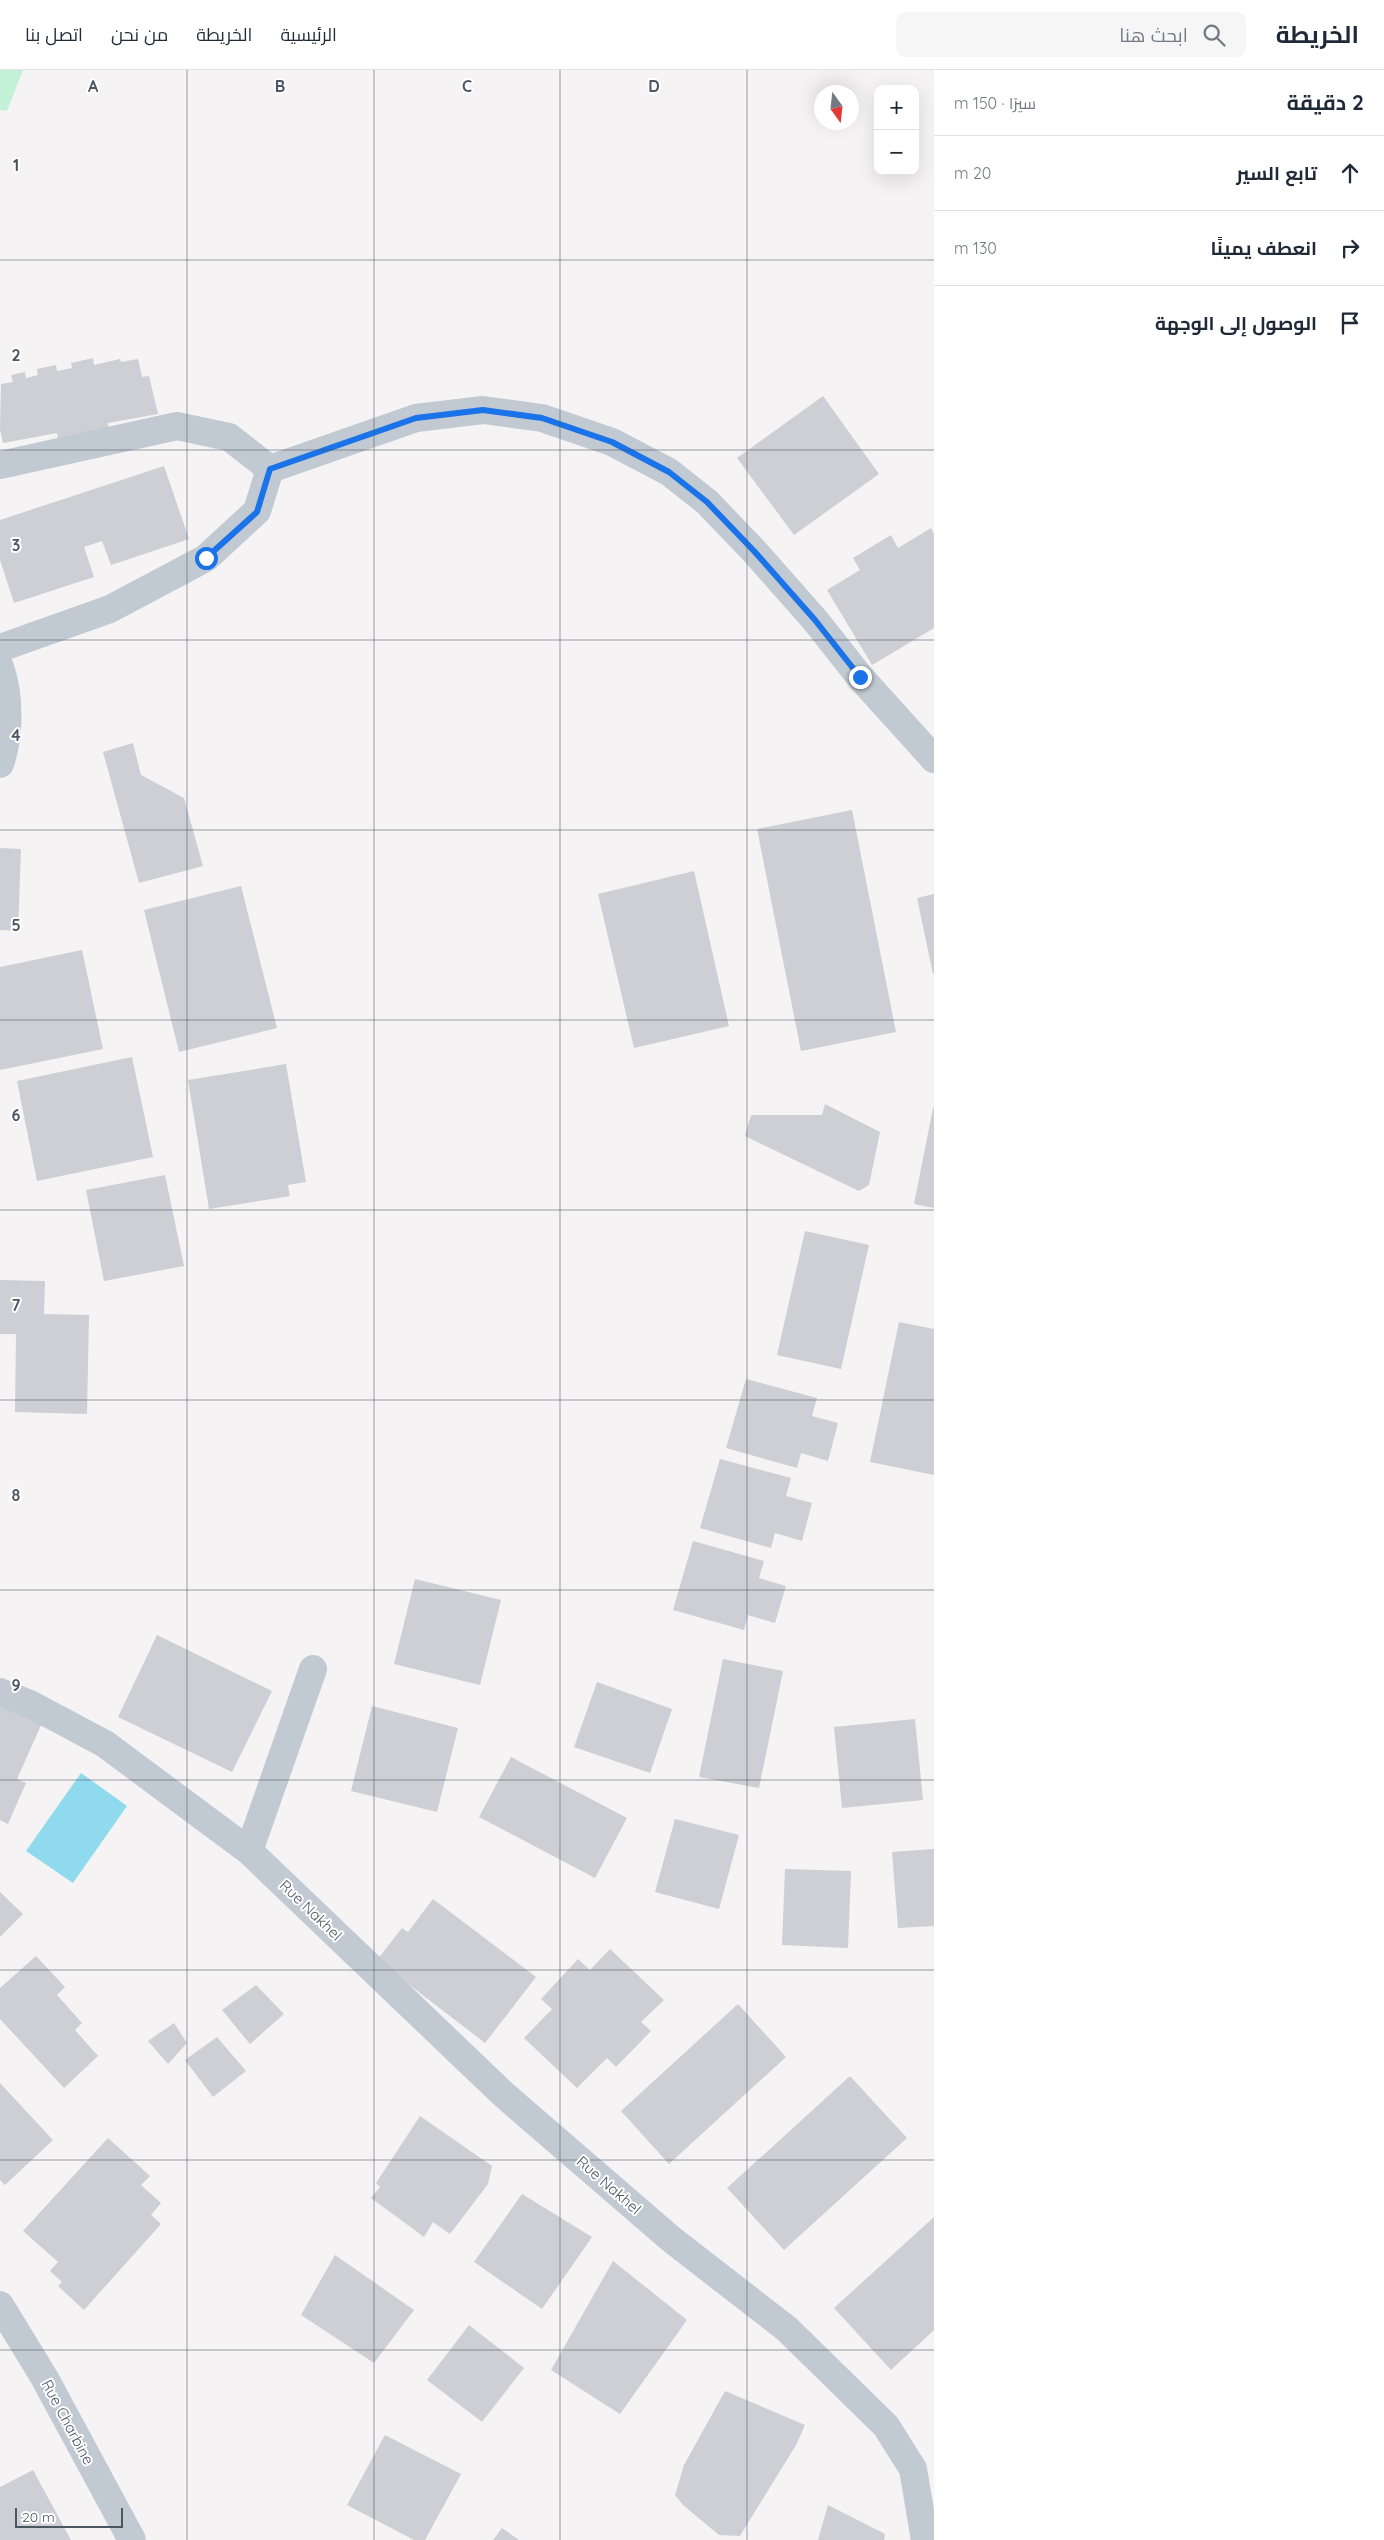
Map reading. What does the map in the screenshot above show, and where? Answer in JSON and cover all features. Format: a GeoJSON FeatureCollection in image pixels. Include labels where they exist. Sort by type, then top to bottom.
{"type":"FeatureCollection","features":[{"type":"Feature","properties":{"kind":"street"},"geometry":{"type":"LineString","coordinates":[[270,469],[416,418],[483,410],[542,418],[612,442],[669,472],[707,502],[815,620],[860,677],[934,759]]}},
{"type":"Feature","properties":{"kind":"street"},"geometry":{"type":"LineString","coordinates":[[0,465],[177,426],[229,437],[270,469]]}},
{"type":"Feature","properties":{"kind":"street"},"geometry":{"type":"LineString","coordinates":[[0,648],[110,609],[206,558],[257,512],[270,469]]}},
{"type":"Feature","properties":{"kind":"street"},"geometry":{"type":"LineString","coordinates":[[0,668],[7,702],[4,742],[0,764]]}},
{"type":"Feature","properties":{"kind":"street"},"geometry":{"type":"LineString","coordinates":[[250,1851],[313,1668]]}},
{"type":"Feature","properties":{"kind":"street","name":"Rue Nakhel"},"geometry":{"type":"LineString","coordinates":[[0,1692],[32,1705],[105,1744],[250,1851],[502,2093],[671,2239],[787,2329],[886,2426],[913,2469],[925,2540]]}},
{"type":"Feature","properties":{"kind":"street","name":"Rue Charbine"},"geometry":{"type":"LineString","coordinates":[[0,2305],[39,2369],[132,2540]]}},
{"type":"Feature","properties":{"kind":"green space"},"geometry":{"type":"Polygon","coordinates":[[[0,70],[23,70],[7,111],[0,110],[0,70]]]}},
{"type":"Feature","properties":{"kind":"water"},"geometry":{"type":"Polygon","coordinates":[[[81,1773],[127,1806],[73,1883],[26,1851],[81,1773]]]}},
{"type":"Feature","properties":{"kind":"building"},"geometry":{"type":"Polygon","coordinates":[[[93,358],[94,365],[120,359],[121,362],[138,359],[142,377],[149,376],[158,414],[108,423],[109,433],[58,442],[57,433],[3,443],[0,430],[1,384],[13,382],[11,375],[25,372],[26,378],[38,375],[37,369],[56,365],[57,371],[72,368],[71,363],[93,358]]]}},
{"type":"Feature","properties":{"kind":"building"},"geometry":{"type":"Polygon","coordinates":[[[823,396],[879,474],[794,535],[737,458],[823,396]]]}},
{"type":"Feature","properties":{"kind":"building"},"geometry":{"type":"Polygon","coordinates":[[[164,466],[189,539],[111,565],[102,541],[84,547],[94,577],[14,603],[0,560],[0,520],[164,466]]]}},
{"type":"Feature","properties":{"kind":"building"},"geometry":{"type":"Polygon","coordinates":[[[931,528],[934,534],[934,628],[872,665],[827,590],[860,570],[853,558],[891,535],[898,548],[931,528]]]}},
{"type":"Feature","properties":{"kind":"building"},"geometry":{"type":"Polygon","coordinates":[[[133,743],[141,775],[184,798],[203,866],[139,883],[103,752],[133,743]]]}},
{"type":"Feature","properties":{"kind":"building"},"geometry":{"type":"Polygon","coordinates":[[[852,810],[896,1032],[801,1051],[757,829],[852,810]]]}},
{"type":"Feature","properties":{"kind":"building"},"geometry":{"type":"Polygon","coordinates":[[[0,848],[21,849],[18,931],[0,930],[0,848]]]}},
{"type":"Feature","properties":{"kind":"building"},"geometry":{"type":"Polygon","coordinates":[[[694,871],[729,1026],[634,1048],[598,894],[694,871]]]}},
{"type":"Feature","properties":{"kind":"building"},"geometry":{"type":"Polygon","coordinates":[[[241,886],[277,1028],[179,1052],[144,910],[241,886]]]}},
{"type":"Feature","properties":{"kind":"building"},"geometry":{"type":"Polygon","coordinates":[[[934,894],[934,974],[933,974],[917,898],[934,894]]]}},
{"type":"Feature","properties":{"kind":"building"},"geometry":{"type":"Polygon","coordinates":[[[82,950],[103,1049],[0,1070],[0,967],[82,950]]]}},
{"type":"Feature","properties":{"kind":"building"},"geometry":{"type":"Polygon","coordinates":[[[132,1057],[153,1157],[37,1181],[17,1081],[132,1057]]]}},
{"type":"Feature","properties":{"kind":"building"},"geometry":{"type":"Polygon","coordinates":[[[286,1064],[306,1182],[288,1185],[290,1196],[209,1209],[188,1080],[286,1064]]]}},
{"type":"Feature","properties":{"kind":"building"},"geometry":{"type":"Polygon","coordinates":[[[825,1104],[880,1132],[869,1185],[859,1191],[745,1136],[751,1115],[822,1115],[825,1104]]]}},
{"type":"Feature","properties":{"kind":"building"},"geometry":{"type":"Polygon","coordinates":[[[934,1108],[934,1208],[914,1204],[934,1108]]]}},
{"type":"Feature","properties":{"kind":"building"},"geometry":{"type":"Polygon","coordinates":[[[165,1175],[184,1266],[104,1281],[86,1190],[165,1175]]]}},
{"type":"Feature","properties":{"kind":"building"},"geometry":{"type":"Polygon","coordinates":[[[805,1231],[869,1245],[841,1369],[777,1355],[805,1231]]]}},
{"type":"Feature","properties":{"kind":"building"},"geometry":{"type":"Polygon","coordinates":[[[0,1280],[45,1281],[44,1314],[89,1315],[87,1414],[15,1412],[16,1334],[0,1334],[0,1280]]]}},
{"type":"Feature","properties":{"kind":"building"},"geometry":{"type":"Polygon","coordinates":[[[899,1322],[934,1329],[934,1475],[870,1462],[899,1322]]]}},
{"type":"Feature","properties":{"kind":"building"},"geometry":{"type":"Polygon","coordinates":[[[746,1379],[817,1398],[812,1416],[838,1423],[828,1461],[801,1453],[797,1468],[726,1448],[746,1379]]]}},
{"type":"Feature","properties":{"kind":"building"},"geometry":{"type":"Polygon","coordinates":[[[720,1459],[791,1478],[786,1496],[812,1503],[802,1541],[775,1533],[771,1548],[700,1528],[720,1459]]]}},
{"type":"Feature","properties":{"kind":"building"},"geometry":{"type":"Polygon","coordinates":[[[693,1541],[764,1561],[759,1578],[786,1586],[775,1623],[748,1615],[744,1630],[673,1610],[693,1541]]]}},
{"type":"Feature","properties":{"kind":"building"},"geometry":{"type":"Polygon","coordinates":[[[415,1579],[501,1600],[480,1685],[394,1664],[415,1579]]]}},
{"type":"Feature","properties":{"kind":"building"},"geometry":{"type":"Polygon","coordinates":[[[157,1635],[272,1691],[232,1772],[118,1717],[157,1635]]]}},
{"type":"Feature","properties":{"kind":"building"},"geometry":{"type":"Polygon","coordinates":[[[723,1659],[783,1671],[759,1788],[699,1777],[723,1659]]]}},
{"type":"Feature","properties":{"kind":"building"},"geometry":{"type":"Polygon","coordinates":[[[597,1682],[672,1709],[650,1773],[574,1747],[597,1682]]]}},
{"type":"Feature","properties":{"kind":"building"},"geometry":{"type":"Polygon","coordinates":[[[0,1704],[42,1723],[17,1779],[26,1783],[8,1824],[0,1820],[0,1704]]]}},
{"type":"Feature","properties":{"kind":"building"},"geometry":{"type":"Polygon","coordinates":[[[372,1706],[458,1728],[437,1812],[351,1791],[372,1706]]]}},
{"type":"Feature","properties":{"kind":"building"},"geometry":{"type":"Polygon","coordinates":[[[915,1719],[923,1800],[842,1808],[834,1727],[915,1719]]]}},
{"type":"Feature","properties":{"kind":"building"},"geometry":{"type":"Polygon","coordinates":[[[511,1757],[627,1818],[595,1878],[479,1817],[511,1757]]]}},
{"type":"Feature","properties":{"kind":"building"},"geometry":{"type":"Polygon","coordinates":[[[675,1819],[739,1835],[719,1909],[655,1892],[675,1819]]]}},
{"type":"Feature","properties":{"kind":"building"},"geometry":{"type":"Polygon","coordinates":[[[934,1849],[934,1926],[898,1928],[892,1852],[934,1849]]]}},
{"type":"Feature","properties":{"kind":"building"},"geometry":{"type":"Polygon","coordinates":[[[785,1869],[851,1871],[848,1948],[782,1945],[785,1869]]]}},
{"type":"Feature","properties":{"kind":"building"},"geometry":{"type":"Polygon","coordinates":[[[0,1892],[23,1914],[0,1937],[0,1892]]]}},
{"type":"Feature","properties":{"kind":"building"},"geometry":{"type":"Polygon","coordinates":[[[433,1899],[536,1977],[485,2043],[377,1960],[402,1928],[408,1932],[433,1899]]]}},
{"type":"Feature","properties":{"kind":"building"},"geometry":{"type":"Polygon","coordinates":[[[610,1949],[664,2000],[641,2022],[651,2031],[616,2067],[607,2058],[577,2088],[524,2038],[552,2009],[541,1999],[578,1959],[590,1970],[610,1949]]]}},
{"type":"Feature","properties":{"kind":"building"},"geometry":{"type":"Polygon","coordinates":[[[36,1956],[65,1987],[57,1995],[82,2023],[75,2030],[98,2056],[64,2088],[0,2019],[0,1988],[36,1956]]]}},
{"type":"Feature","properties":{"kind":"building"},"geometry":{"type":"Polygon","coordinates":[[[256,1985],[284,2014],[250,2044],[222,2010],[256,1985]]]}},
{"type":"Feature","properties":{"kind":"building"},"geometry":{"type":"Polygon","coordinates":[[[738,2004],[786,2057],[669,2164],[621,2111],[738,2004]]]}},
{"type":"Feature","properties":{"kind":"building"},"geometry":{"type":"Polygon","coordinates":[[[174,2023],[187,2043],[168,2064],[148,2041],[174,2023]]]}},
{"type":"Feature","properties":{"kind":"building"},"geometry":{"type":"Polygon","coordinates":[[[217,2037],[246,2071],[213,2097],[185,2060],[217,2037]]]}},
{"type":"Feature","properties":{"kind":"building"},"geometry":{"type":"Polygon","coordinates":[[[850,2076],[907,2138],[784,2250],[727,2188],[850,2076]]]}},
{"type":"Feature","properties":{"kind":"building"},"geometry":{"type":"Polygon","coordinates":[[[0,2083],[53,2140],[5,2185],[0,2180],[0,2083]]]}},
{"type":"Feature","properties":{"kind":"building"},"geometry":{"type":"Polygon","coordinates":[[[420,2116],[492,2166],[488,2184],[450,2234],[433,2222],[424,2237],[371,2198],[380,2187],[376,2183],[420,2116]]]}},
{"type":"Feature","properties":{"kind":"building"},"geometry":{"type":"Polygon","coordinates":[[[108,2138],[150,2176],[141,2185],[161,2203],[151,2215],[161,2224],[84,2310],[58,2286],[62,2282],[50,2271],[58,2262],[23,2231],[108,2138]]]}},
{"type":"Feature","properties":{"kind":"building"},"geometry":{"type":"Polygon","coordinates":[[[522,2194],[592,2237],[542,2309],[474,2262],[522,2194]]]}},
{"type":"Feature","properties":{"kind":"building"},"geometry":{"type":"Polygon","coordinates":[[[934,2217],[934,2330],[891,2370],[834,2308],[934,2217]]]}},
{"type":"Feature","properties":{"kind":"building"},"geometry":{"type":"Polygon","coordinates":[[[335,2255],[414,2310],[374,2363],[301,2315],[335,2255]]]}},
{"type":"Feature","properties":{"kind":"building"},"geometry":{"type":"Polygon","coordinates":[[[613,2261],[687,2320],[620,2414],[551,2370],[613,2261]]]}},
{"type":"Feature","properties":{"kind":"building"},"geometry":{"type":"Polygon","coordinates":[[[469,2325],[524,2368],[482,2422],[427,2380],[469,2325]]]}},
{"type":"Feature","properties":{"kind":"building"},"geometry":{"type":"Polygon","coordinates":[[[725,2391],[805,2425],[796,2445],[740,2536],[719,2535],[683,2505],[675,2495],[684,2465],[725,2391]]]}},
{"type":"Feature","properties":{"kind":"building"},"geometry":{"type":"Polygon","coordinates":[[[385,2435],[461,2474],[425,2540],[414,2540],[347,2505],[385,2435]]]}},
{"type":"Feature","properties":{"kind":"building"},"geometry":{"type":"Polygon","coordinates":[[[33,2470],[71,2540],[0,2540],[0,2487],[33,2470]]]}},
{"type":"Feature","properties":{"kind":"building"},"geometry":{"type":"Polygon","coordinates":[[[828,2505],[885,2534],[884,2540],[818,2540],[828,2505]]]}},
{"type":"Feature","properties":{"kind":"building"},"geometry":{"type":"Polygon","coordinates":[[[502,2528],[519,2540],[493,2540],[502,2528]]]}},
{"type":"Feature","properties":{"kind":"route"},"geometry":{"type":"LineString","coordinates":[[206,558],[257,512],[270,469],[416,418],[483,410],[542,418],[612,442],[669,472],[707,502],[754,551],[815,620],[860,677]]}}]}
